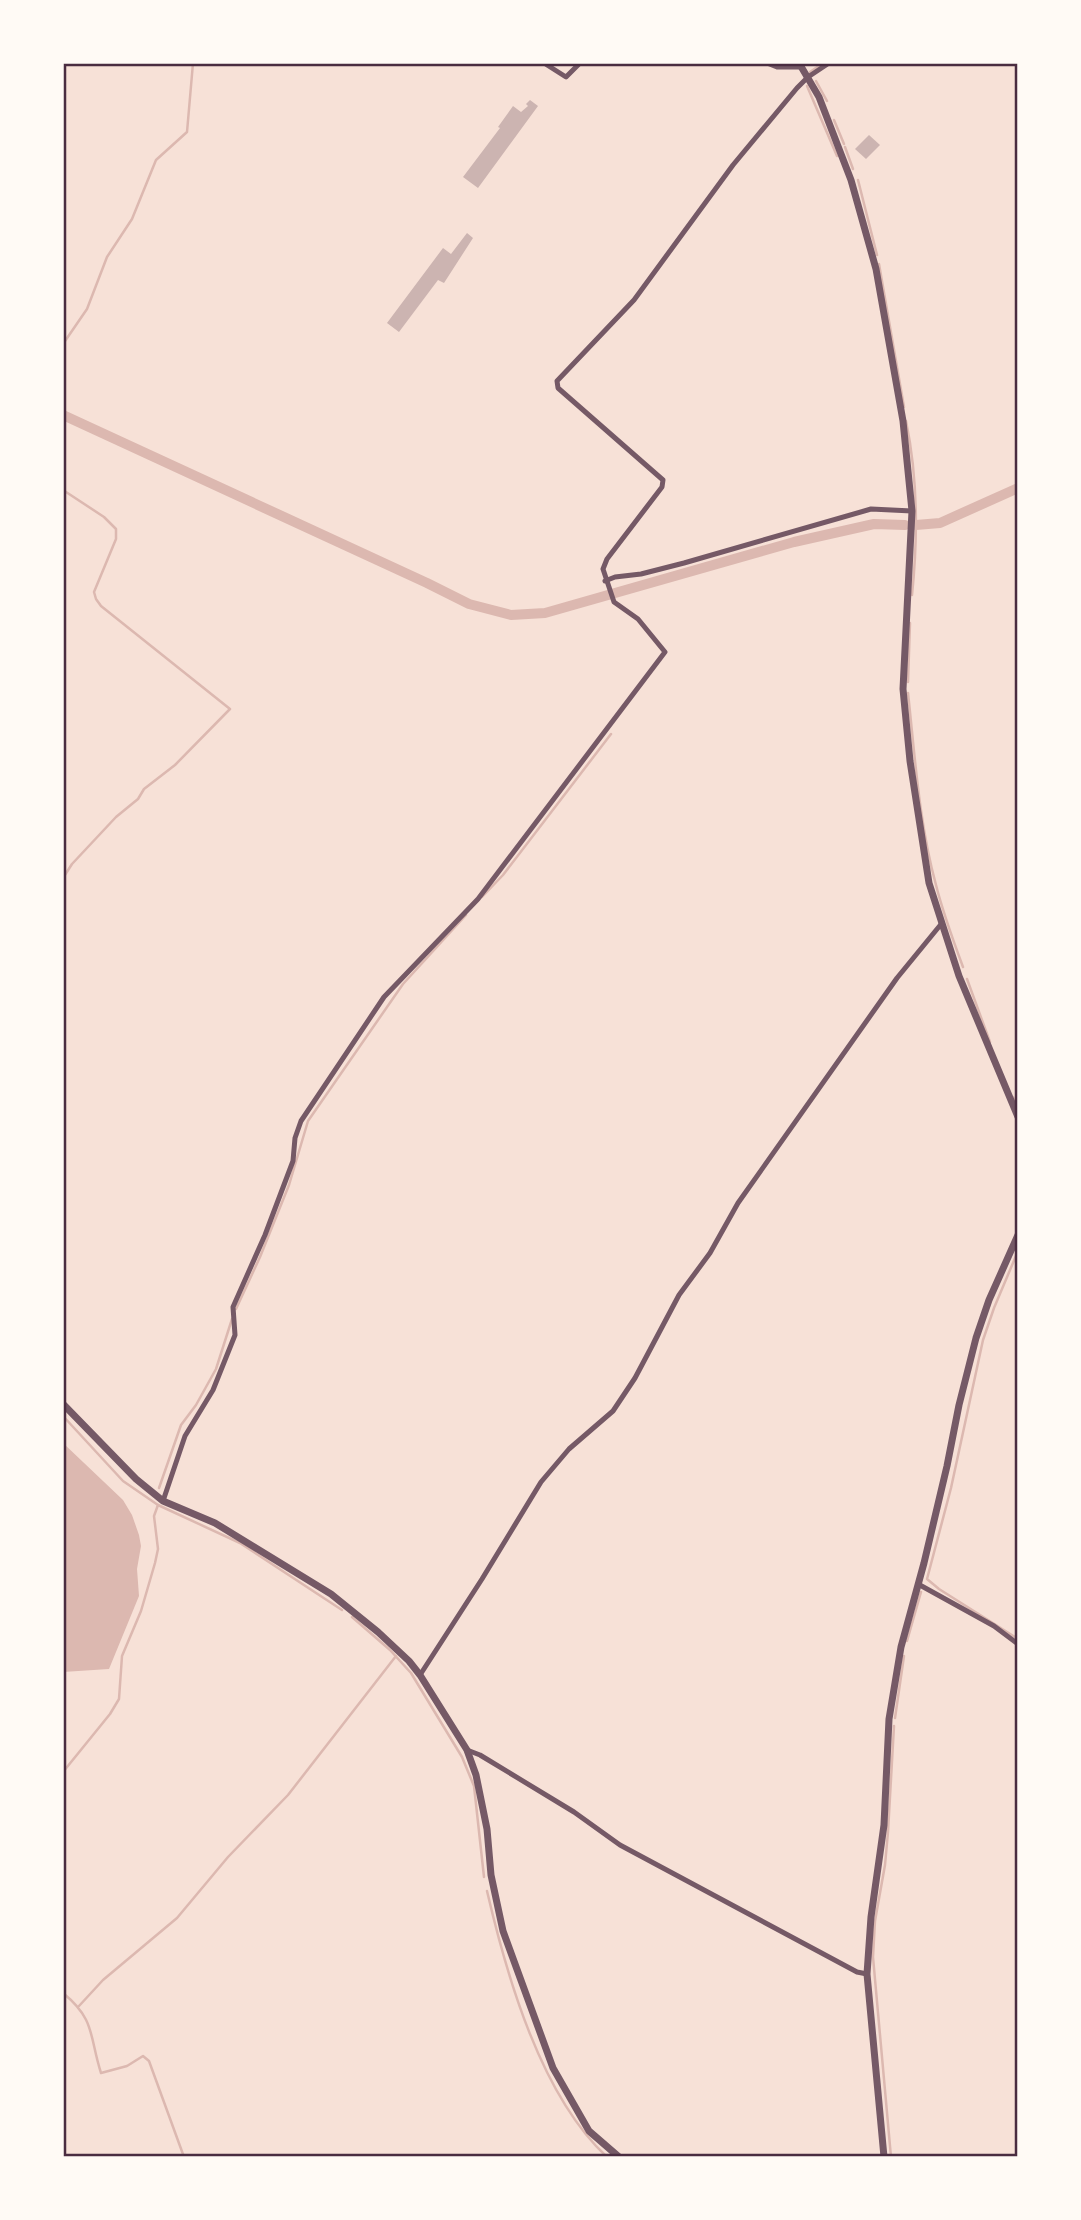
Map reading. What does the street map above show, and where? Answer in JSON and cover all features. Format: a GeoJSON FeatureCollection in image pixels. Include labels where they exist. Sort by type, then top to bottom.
{"type":"FeatureCollection","features":[{"type":"Feature","properties":{"kind":"street"},"geometry":{"type":"LineString","coordinates":[[544,63],[566,77],[580,63]]}},
{"type":"Feature","properties":{"kind":"street"},"geometry":{"type":"LineString","coordinates":[[767,63],[777,67],[800,65],[808,77],[852,180],[876,269],[903,421],[912,511],[903,689],[905,721],[929,883],[959,976],[1018,1117]]}},
{"type":"Feature","properties":{"kind":"street"},"geometry":{"type":"LineString","coordinates":[[163,1501],[185,1436],[213,1390],[235,1335],[233,1307],[265,1235],[293,1161],[295,1138],[301,1121],[384,997],[478,898],[665,652],[638,619],[611,598],[603,569],[607,559],[662,487],[663,480],[574,404],[558,388],[557,381],[634,300],[733,165],[808,77],[829,63]]}},
{"type":"Feature","properties":{"kind":"street"},"geometry":{"type":"LineString","coordinates":[[605,581],[663,569],[871,509],[912,511]]}},
{"type":"Feature","properties":{"kind":"street"},"geometry":{"type":"LineString","coordinates":[[420,1675],[541,1482],[569,1449],[613,1411],[635,1378],[679,1295],[710,1253],[738,1203],[900,974],[942,923]]}},
{"type":"Feature","properties":{"kind":"street"},"geometry":{"type":"LineString","coordinates":[[884,2157],[867,1974],[871,1917],[884,1825],[889,1719],[901,1647],[976,1338],[989,1300],[1018,1235]]}},
{"type":"Feature","properties":{"kind":"street"},"geometry":{"type":"LineString","coordinates":[[63,1404],[136,1479],[163,1501],[215,1523],[331,1594],[378,1632],[420,1675],[467,1750],[476,1775],[487,1829],[491,1875],[503,1931],[553,2068],[589,2131],[620,2157]]}},
{"type":"Feature","properties":{"kind":"street"},"geometry":{"type":"LineString","coordinates":[[918,1584],[994,1626],[1018,1644]]}},
{"type":"Feature","properties":{"kind":"street"},"geometry":{"type":"LineString","coordinates":[[467,1750],[480,1755],[574,1812],[620,1845],[858,1972],[867,1974]]}},
{"type":"Feature","properties":{"kind":"shaded area"},"geometry":{"type":"Polygon","coordinates":[[[63,1443],[123,1500],[139,1535],[139,1596],[109,1669],[63,1672],[63,1443]]]}},
{"type":"Feature","properties":{"kind":"building"},"geometry":{"type":"Polygon","coordinates":[[[530,100],[538,106],[478,188],[463,177],[513,106],[521,112],[530,100]]]}},
{"type":"Feature","properties":{"kind":"building"},"geometry":{"type":"Polygon","coordinates":[[[869,135],[880,145],[866,159],[855,149],[869,135]]]}},
{"type":"Feature","properties":{"kind":"building"},"geometry":{"type":"Polygon","coordinates":[[[467,233],[473,238],[444,283],[438,280],[399,332],[387,323],[443,248],[451,254],[467,233]]]}},
{"type":"Feature","properties":{"kind":"waterway"},"geometry":{"type":"LineString","coordinates":[[63,344],[87,309],[107,257],[132,219],[156,160],[187,132],[193,63]]}},
{"type":"Feature","properties":{"kind":"waterway"},"geometry":{"type":"LineString","coordinates":[[810,72],[823,63]]}},
{"type":"Feature","properties":{"kind":"waterway"},"geometry":{"type":"LineString","coordinates":[[816,81],[827,101]]}},
{"type":"Feature","properties":{"kind":"waterway"},"geometry":{"type":"LineString","coordinates":[[807,86],[837,156]]}},
{"type":"Feature","properties":{"kind":"waterway"},"geometry":{"type":"LineString","coordinates":[[834,120],[844,144]]}},
{"type":"Feature","properties":{"kind":"waterway"},"geometry":{"type":"LineString","coordinates":[[845,147],[853,169]]}},
{"type":"Feature","properties":{"kind":"waterway"},"geometry":{"type":"LineString","coordinates":[[858,180],[877,255]]}},
{"type":"Feature","properties":{"kind":"waterway"},"geometry":{"type":"LineString","coordinates":[[879,264],[904,407]]}},
{"type":"Feature","properties":{"kind":"waterway"},"geometry":{"type":"LineString","coordinates":[[63,415],[469,604],[511,615],[545,613],[794,542],[874,524],[905,525]]}},
{"type":"Feature","properties":{"kind":"waterway"},"geometry":{"type":"LineString","coordinates":[[906,421],[916,508],[912,595]]}},
{"type":"Feature","properties":{"kind":"waterway"},"geometry":{"type":"LineString","coordinates":[[916,525],[940,523],[1018,488]]}},
{"type":"Feature","properties":{"kind":"waterway"},"geometry":{"type":"LineString","coordinates":[[63,490],[104,517],[116,529],[116,539],[94,592],[101,606],[230,709],[175,765],[144,789],[138,799],[116,817],[72,864],[63,878]]}},
{"type":"Feature","properties":{"kind":"waterway"},"geometry":{"type":"LineString","coordinates":[[908,682],[910,623]]}},
{"type":"Feature","properties":{"kind":"waterway"},"geometry":{"type":"LineString","coordinates":[[908,693],[925,838],[942,906],[963,967]]}},
{"type":"Feature","properties":{"kind":"waterway"},"geometry":{"type":"LineString","coordinates":[[482,897],[503,875],[611,734]]}},
{"type":"Feature","properties":{"kind":"waterway"},"geometry":{"type":"LineString","coordinates":[[236,1309],[289,1185],[308,1121],[403,984],[466,915]]}},
{"type":"Feature","properties":{"kind":"waterway"},"geometry":{"type":"LineString","coordinates":[[967,979],[990,1042]]}},
{"type":"Feature","properties":{"kind":"waterway"},"geometry":{"type":"LineString","coordinates":[[1013,1097],[1018,1106]]}},
{"type":"Feature","properties":{"kind":"waterway"},"geometry":{"type":"LineString","coordinates":[[1018,1251],[983,1340],[951,1488],[927,1579],[1018,1639]]}},
{"type":"Feature","properties":{"kind":"waterway"},"geometry":{"type":"LineString","coordinates":[[159,1488],[181,1425],[196,1405],[216,1369],[232,1319]]}},
{"type":"Feature","properties":{"kind":"waterway"},"geometry":{"type":"LineString","coordinates":[[63,1416],[123,1481],[158,1505],[154,1516],[158,1549],[141,1611],[122,1656],[119,1699],[63,1772]]}},
{"type":"Feature","properties":{"kind":"waterway"},"geometry":{"type":"LineString","coordinates":[[158,1505],[240,1543],[342,1610]]}},
{"type":"Feature","properties":{"kind":"waterway"},"geometry":{"type":"LineString","coordinates":[[907,1641],[921,1592]]}},
{"type":"Feature","properties":{"kind":"waterway"},"geometry":{"type":"LineString","coordinates":[[352,1617],[390,1650],[411,1673],[462,1757],[474,1786],[484,1877]]}},
{"type":"Feature","properties":{"kind":"waterway"},"geometry":{"type":"LineString","coordinates":[[79,2006],[103,1980],[177,1918],[228,1857],[288,1795],[396,1656]]}},
{"type":"Feature","properties":{"kind":"waterway"},"geometry":{"type":"LineString","coordinates":[[895,1718],[904,1656]]}},
{"type":"Feature","properties":{"kind":"waterway"},"geometry":{"type":"LineString","coordinates":[[891,2157],[873,1957],[875,1921],[885,1865],[894,1726]]}},
{"type":"Feature","properties":{"kind":"waterway"},"geometry":{"type":"LineString","coordinates":[[487,1891],[516,1997],[545,2069],[584,2132],[607,2157]]}},
{"type":"Feature","properties":{"kind":"waterway"},"geometry":{"type":"LineString","coordinates":[[63,1993],[86,2020],[101,2073],[127,2066],[143,2056],[149,2061],[184,2157]]}}]}
